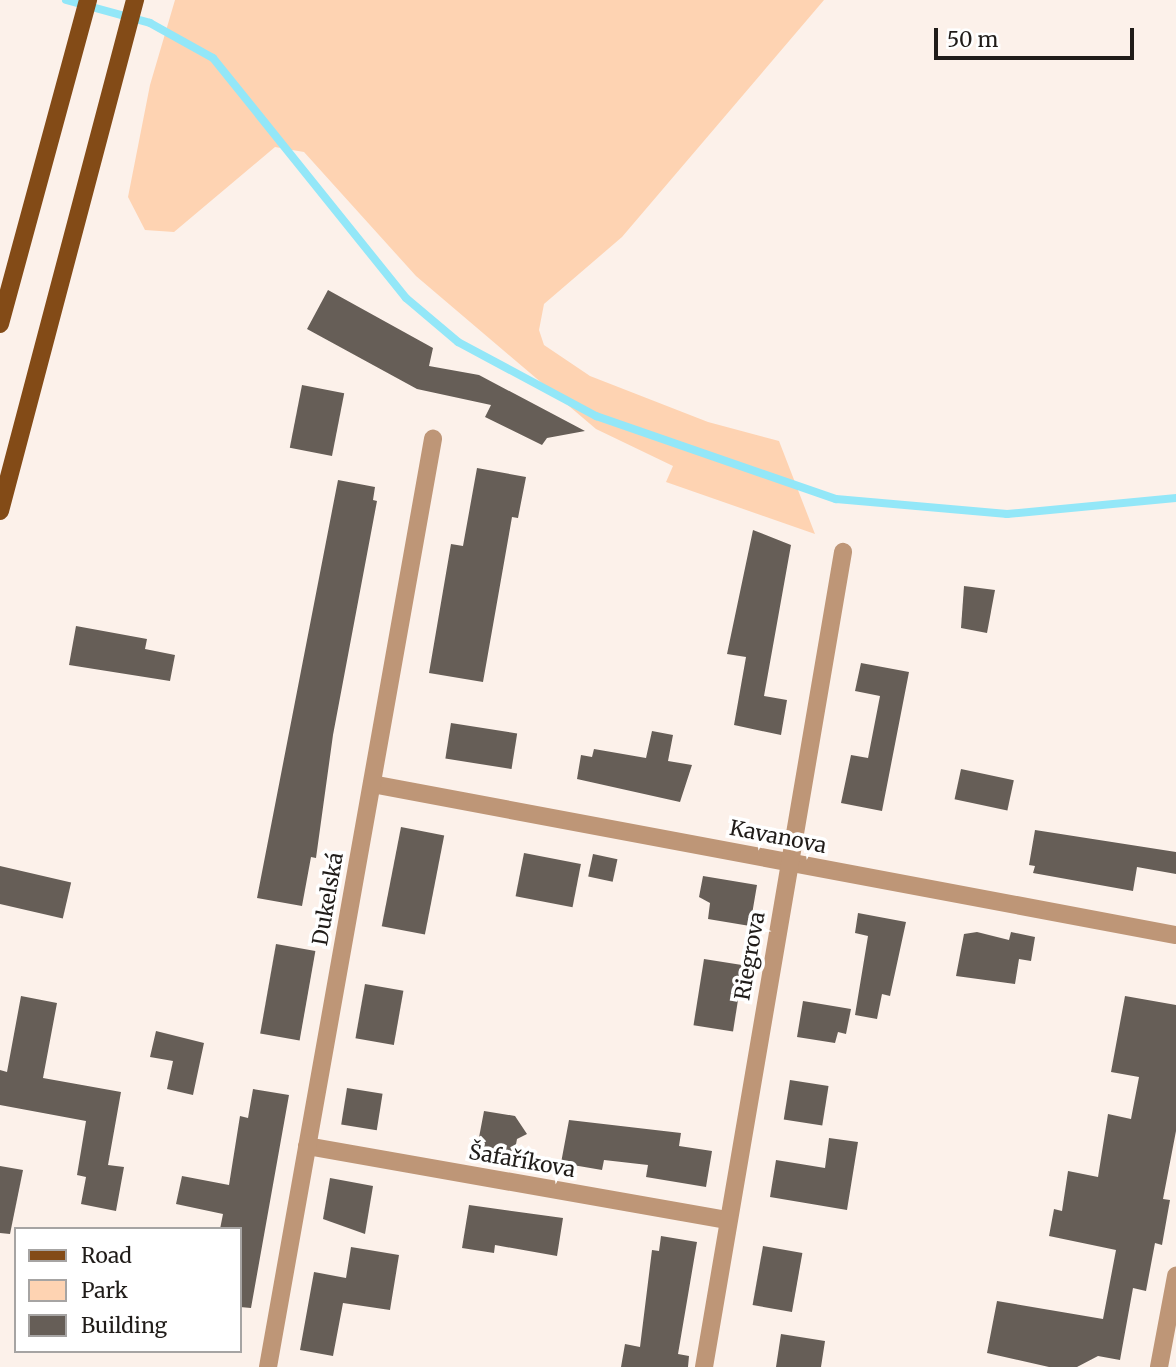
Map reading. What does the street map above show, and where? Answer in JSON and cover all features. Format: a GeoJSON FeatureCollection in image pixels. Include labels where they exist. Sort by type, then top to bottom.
{"type":"FeatureCollection","features":[{"type":"Feature","properties":{"kind":"main road"},"geometry":{"type":"LineString","coordinates":[[0,324],[88,0]]}},
{"type":"Feature","properties":{"kind":"main road"},"geometry":{"type":"LineString","coordinates":[[0,511],[135,0]]}},
{"type":"Feature","properties":{"kind":"street","name":"Dukelská"},"geometry":{"type":"LineString","coordinates":[[268,1367],[433,439]]}},
{"type":"Feature","properties":{"kind":"street","name":"Riegrova"},"geometry":{"type":"LineString","coordinates":[[704,1367],[843,552]]}},
{"type":"Feature","properties":{"kind":"street","name":"Kavanova"},"geometry":{"type":"LineString","coordinates":[[372,784],[1176,935]]}},
{"type":"Feature","properties":{"kind":"street","name":"Šafaříkova"},"geometry":{"type":"LineString","coordinates":[[307,1146],[728,1220]]}},
{"type":"Feature","properties":{"kind":"street"},"geometry":{"type":"LineString","coordinates":[[1159,1367],[1176,1276]]}},
{"type":"Feature","properties":{"kind":"green space"},"geometry":{"type":"Polygon","coordinates":[[[175,0],[824,0],[622,237],[544,304],[539,330],[544,345],[590,376],[708,422],[779,441],[815,534],[666,482],[673,466],[596,429],[416,276],[304,152],[275,147],[174,232],[145,230],[128,197],[150,85],[175,0]]]}},
{"type":"Feature","properties":{"kind":"building"},"geometry":{"type":"Polygon","coordinates":[[[328,290],[433,348],[429,366],[479,375],[585,431],[547,438],[542,445],[485,417],[491,405],[417,389],[307,329],[328,290]]]}},
{"type":"Feature","properties":{"kind":"building"},"geometry":{"type":"Polygon","coordinates":[[[302,385],[344,393],[332,456],[290,448],[302,385]]]}},
{"type":"Feature","properties":{"kind":"building"},"geometry":{"type":"Polygon","coordinates":[[[477,468],[526,477],[518,518],[512,517],[483,682],[429,673],[451,544],[463,546],[477,468]]]}},
{"type":"Feature","properties":{"kind":"building"},"geometry":{"type":"Polygon","coordinates":[[[338,480],[375,487],[373,500],[377,501],[333,735],[316,858],[311,857],[302,906],[257,898],[338,480]]]}},
{"type":"Feature","properties":{"kind":"building"},"geometry":{"type":"Polygon","coordinates":[[[753,530],[791,545],[764,696],[787,700],[781,735],[734,725],[746,657],[727,654],[753,530]]]}},
{"type":"Feature","properties":{"kind":"building"},"geometry":{"type":"Polygon","coordinates":[[[964,586],[995,590],[987,633],[961,628],[964,586]]]}},
{"type":"Feature","properties":{"kind":"building"},"geometry":{"type":"Polygon","coordinates":[[[76,626],[147,639],[145,649],[175,655],[170,681],[69,665],[76,626]]]}},
{"type":"Feature","properties":{"kind":"building"},"geometry":{"type":"Polygon","coordinates":[[[861,663],[909,672],[882,811],[841,803],[851,755],[868,758],[880,696],[855,691],[861,663]]]}},
{"type":"Feature","properties":{"kind":"building"},"geometry":{"type":"Polygon","coordinates":[[[451,723],[517,733],[512,769],[445,759],[451,723]]]}},
{"type":"Feature","properties":{"kind":"building"},"geometry":{"type":"Polygon","coordinates":[[[652,731],[673,735],[668,761],[692,765],[680,802],[577,779],[581,755],[592,757],[594,749],[646,758],[652,731]]]}},
{"type":"Feature","properties":{"kind":"building"},"geometry":{"type":"Polygon","coordinates":[[[961,769],[1014,780],[1007,811],[955,799],[961,769]]]}},
{"type":"Feature","properties":{"kind":"building"},"geometry":{"type":"Polygon","coordinates":[[[401,827],[444,835],[425,935],[382,926],[401,827]]]}},
{"type":"Feature","properties":{"kind":"building"},"geometry":{"type":"Polygon","coordinates":[[[1035,830],[1176,852],[1176,874],[1137,867],[1133,891],[1033,873],[1035,866],[1029,865],[1035,830]]]}},
{"type":"Feature","properties":{"kind":"building"},"geometry":{"type":"Polygon","coordinates":[[[524,853],[581,864],[573,907],[516,896],[524,853]]]}},
{"type":"Feature","properties":{"kind":"building"},"geometry":{"type":"Polygon","coordinates":[[[593,854],[617,859],[613,882],[588,876],[593,854]]]}},
{"type":"Feature","properties":{"kind":"building"},"geometry":{"type":"Polygon","coordinates":[[[0,866],[71,882],[63,918],[0,904],[0,866]]]}},
{"type":"Feature","properties":{"kind":"building"},"geometry":{"type":"Polygon","coordinates":[[[703,876],[757,885],[750,926],[708,919],[710,903],[699,897],[703,876]]]}},
{"type":"Feature","properties":{"kind":"building"},"geometry":{"type":"Polygon","coordinates":[[[858,913],[906,922],[890,996],[882,994],[877,1019],[855,1015],[868,936],[855,933],[858,913]]]}},
{"type":"Feature","properties":{"kind":"building"},"geometry":{"type":"Polygon","coordinates":[[[977,932],[1009,940],[1011,932],[1035,937],[1031,961],[1019,959],[1015,984],[956,976],[964,934],[977,932]]]}},
{"type":"Feature","properties":{"kind":"building"},"geometry":{"type":"Polygon","coordinates":[[[276,944],[315,951],[300,1041],[260,1034],[276,944]]]}},
{"type":"Feature","properties":{"kind":"building"},"geometry":{"type":"Polygon","coordinates":[[[704,959],[744,965],[733,1031],[694,1025],[704,959]]]}},
{"type":"Feature","properties":{"kind":"building"},"geometry":{"type":"Polygon","coordinates":[[[365,984],[403,991],[394,1045],[355,1038],[365,984]]]}},
{"type":"Feature","properties":{"kind":"building"},"geometry":{"type":"Polygon","coordinates":[[[21,996],[57,1003],[43,1078],[121,1092],[108,1165],[124,1167],[116,1211],[81,1204],[86,1177],[77,1175],[86,1121],[0,1105],[0,1070],[7,1072],[21,996]]]}},
{"type":"Feature","properties":{"kind":"building"},"geometry":{"type":"Polygon","coordinates":[[[1125,996],[1176,1005],[1176,1131],[1163,1199],[1170,1200],[1162,1245],[1155,1243],[1146,1291],[1133,1288],[1120,1360],[1098,1356],[1077,1367],[1049,1367],[987,1353],[997,1301],[1103,1319],[1116,1250],[1049,1236],[1054,1209],[1062,1211],[1068,1171],[1098,1177],[1108,1114],[1131,1119],[1139,1077],[1111,1072],[1125,996]]]}},
{"type":"Feature","properties":{"kind":"building"},"geometry":{"type":"Polygon","coordinates":[[[803,1001],[851,1009],[846,1034],[838,1032],[835,1043],[797,1037],[803,1001]]]}},
{"type":"Feature","properties":{"kind":"building"},"geometry":{"type":"Polygon","coordinates":[[[156,1031],[204,1043],[193,1095],[167,1089],[173,1061],[150,1057],[156,1031]]]}},
{"type":"Feature","properties":{"kind":"building"},"geometry":{"type":"Polygon","coordinates":[[[790,1080],[829,1086],[822,1126],[784,1120],[790,1080]]]}},
{"type":"Feature","properties":{"kind":"building"},"geometry":{"type":"Polygon","coordinates":[[[347,1088],[383,1094],[377,1130],[341,1125],[347,1088]]]}},
{"type":"Feature","properties":{"kind":"building"},"geometry":{"type":"Polygon","coordinates":[[[253,1089],[289,1095],[251,1308],[242,1307],[242,1227],[220,1227],[223,1214],[176,1204],[182,1176],[229,1185],[240,1116],[248,1118],[253,1089]]]}},
{"type":"Feature","properties":{"kind":"building"},"geometry":{"type":"Polygon","coordinates":[[[484,1111],[515,1116],[527,1134],[517,1139],[514,1155],[477,1148],[484,1111]]]}},
{"type":"Feature","properties":{"kind":"building"},"geometry":{"type":"Polygon","coordinates":[[[569,1120],[681,1133],[679,1146],[712,1151],[706,1187],[646,1177],[648,1165],[604,1160],[602,1170],[561,1163],[569,1120]]]}},
{"type":"Feature","properties":{"kind":"building"},"geometry":{"type":"Polygon","coordinates":[[[829,1138],[858,1142],[847,1210],[770,1197],[776,1160],[825,1168],[829,1138]]]}},
{"type":"Feature","properties":{"kind":"building"},"geometry":{"type":"Polygon","coordinates":[[[0,1166],[23,1170],[10,1234],[0,1233],[0,1166]]]}},
{"type":"Feature","properties":{"kind":"building"},"geometry":{"type":"Polygon","coordinates":[[[330,1178],[373,1186],[365,1234],[323,1219],[330,1178]]]}},
{"type":"Feature","properties":{"kind":"building"},"geometry":{"type":"Polygon","coordinates":[[[469,1205],[563,1218],[557,1256],[495,1245],[494,1253],[462,1248],[469,1205]]]}},
{"type":"Feature","properties":{"kind":"building"},"geometry":{"type":"Polygon","coordinates":[[[661,1236],[697,1242],[678,1354],[689,1356],[688,1367],[621,1367],[625,1344],[640,1347],[652,1250],[659,1251],[661,1236]]]}},
{"type":"Feature","properties":{"kind":"building"},"geometry":{"type":"Polygon","coordinates":[[[763,1246],[802,1253],[792,1312],[753,1305],[763,1246]]]}},
{"type":"Feature","properties":{"kind":"building"},"geometry":{"type":"Polygon","coordinates":[[[351,1247],[399,1255],[390,1310],[343,1303],[333,1356],[300,1350],[314,1272],[346,1278],[351,1247]]]}},
{"type":"Feature","properties":{"kind":"building"},"geometry":{"type":"Polygon","coordinates":[[[781,1334],[825,1341],[821,1367],[776,1367],[781,1334]]]}},
{"type":"Feature","properties":{"kind":"waterway"},"geometry":{"type":"LineString","coordinates":[[66,0],[150,23],[213,58],[406,298],[458,342],[596,416],[836,499],[1007,514],[1176,498]]}}]}
